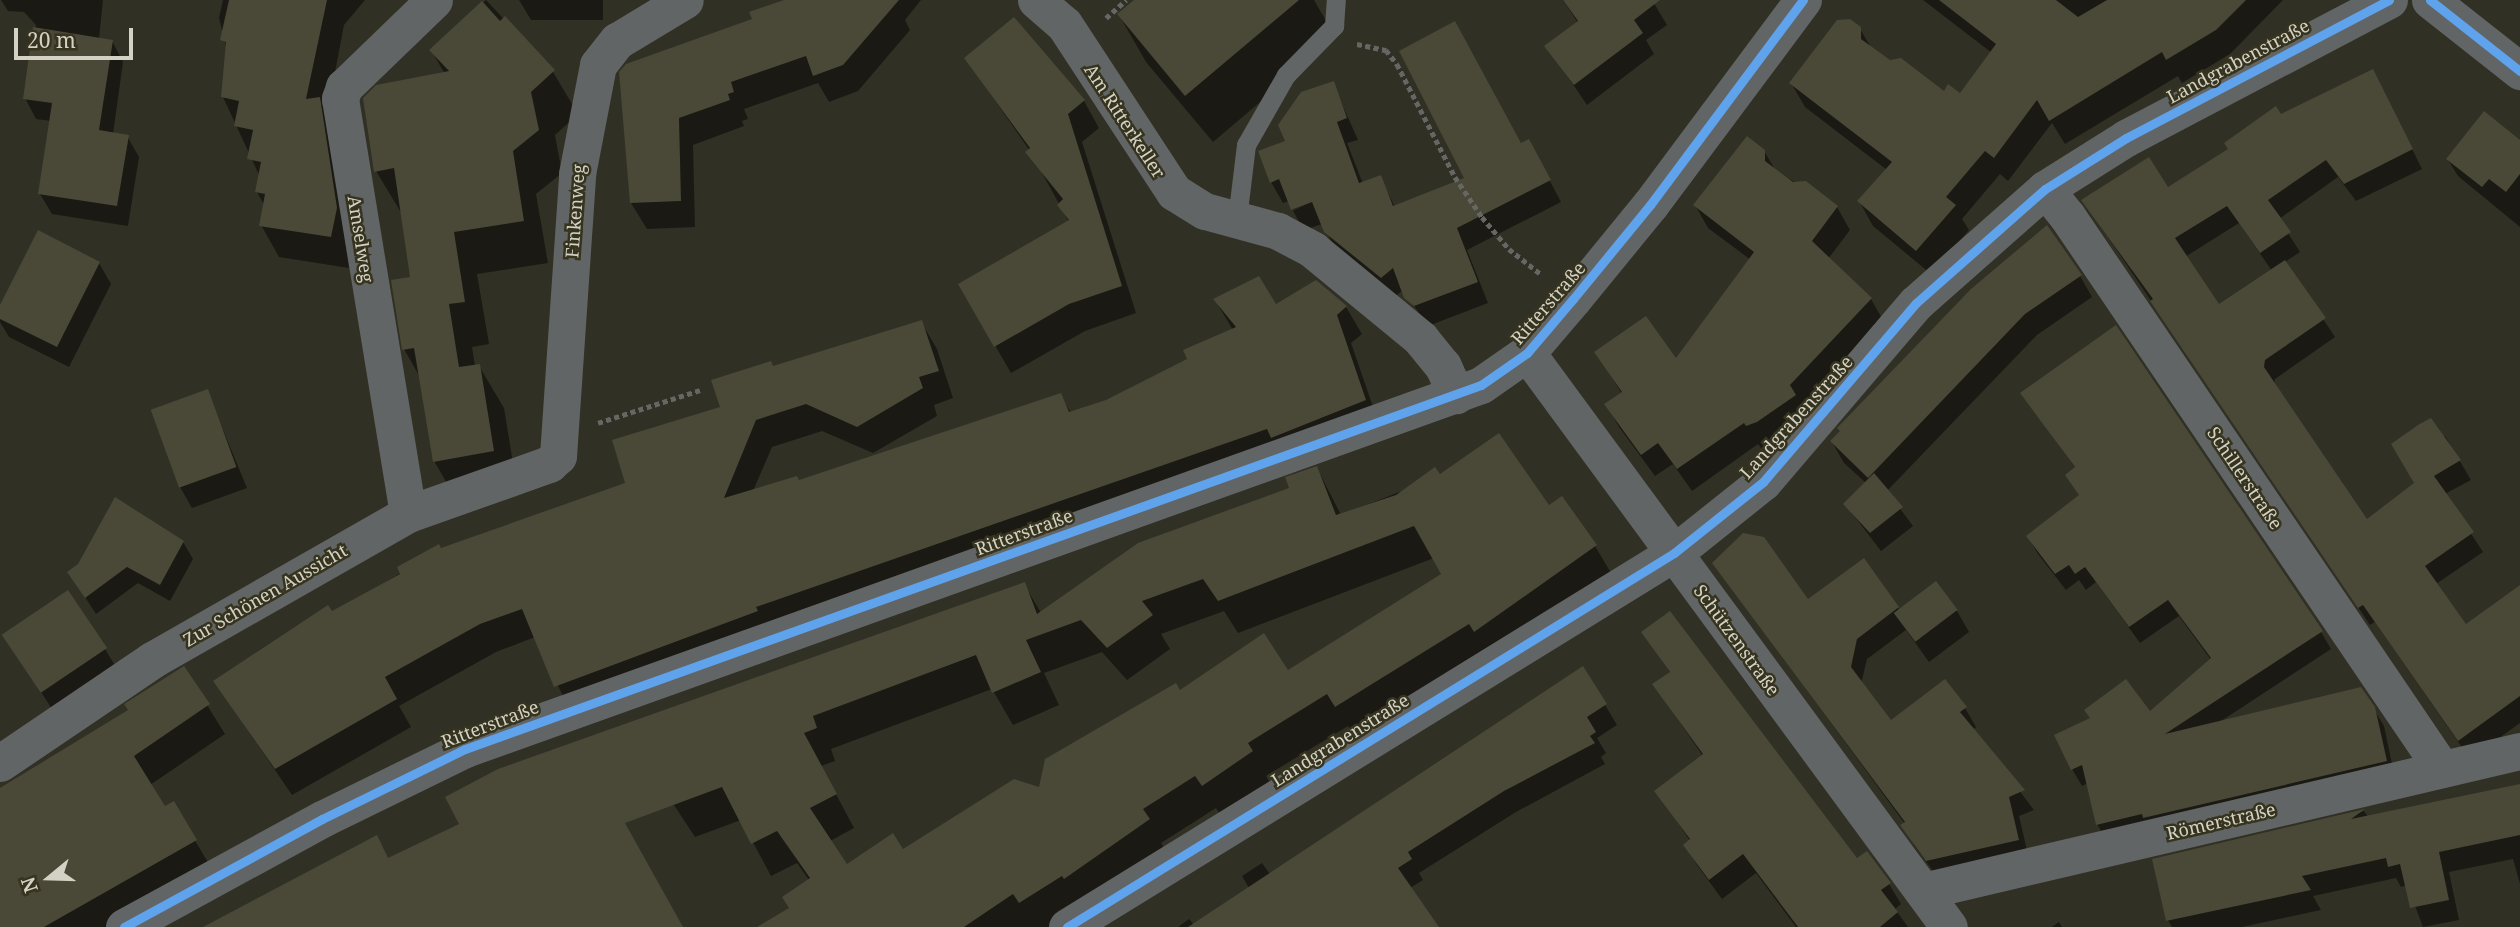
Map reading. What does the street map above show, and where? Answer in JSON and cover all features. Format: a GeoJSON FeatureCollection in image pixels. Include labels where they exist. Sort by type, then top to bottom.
{"type":"FeatureCollection","features":[{"type":"Feature","properties":{"kind":"street","name":"Amselweg"},"geometry":{"type":"LineString","coordinates":[[408,514],[340,99],[344,88],[434,0]]}},
{"type":"Feature","properties":{"kind":"street","name":"Finkenweg"},"geometry":{"type":"LineString","coordinates":[[549,464],[561,447],[577,174],[598,65],[617,41],[684,0]]}},
{"type":"Feature","properties":{"kind":"street","name":"Am Ritterkeller"},"geometry":{"type":"LineString","coordinates":[[1035,0],[1064,24],[1163,181],[1192,205],[1294,237],[1331,263],[1420,338],[1443,366],[1456,395]]}},
{"type":"Feature","properties":{"kind":"street","name":"Ritterstraße"},"geometry":{"type":"LineString","coordinates":[[124,927],[173,916],[322,819],[466,748],[1481,385],[1527,353],[1650,205],[1803,0]]}},
{"type":"Feature","properties":{"kind":"street","name":"Landgrabenstraße"},"geometry":{"type":"LineString","coordinates":[[1080,923],[1674,554],[1763,482],[1916,303],[2045,189],[2126,138],[2389,0]]}},
{"type":"Feature","properties":{"kind":"street"},"geometry":{"type":"LineString","coordinates":[[2430,0],[2520,71]]}},
{"type":"Feature","properties":{"kind":"street","name":"Schillerstraße"},"geometry":{"type":"LineString","coordinates":[[2045,189],[2067,215],[2442,769]]}},
{"type":"Feature","properties":{"kind":"street","name":"Schützenstraße"},"geometry":{"type":"LineString","coordinates":[[1527,353],[1949,927]]}},
{"type":"Feature","properties":{"kind":"street","name":"Zur Schönen Aussicht"},"geometry":{"type":"LineString","coordinates":[[0,763],[152,660],[408,514],[549,464]]}},
{"type":"Feature","properties":{"kind":"street","name":"Römerstraße"},"geometry":{"type":"LineString","coordinates":[[1923,891],[2520,751]]}},
{"type":"Feature","properties":{"kind":"lane"},"geometry":{"type":"LineString","coordinates":[[1237,219],[1246,145],[1254,127],[1286,75],[1334,26],[1336,0]]}},
{"type":"Feature","properties":{"kind":"path"},"geometry":{"type":"LineString","coordinates":[[1115,11],[1126,0]]}},
{"type":"Feature","properties":{"kind":"path"},"geometry":{"type":"LineString","coordinates":[[1359,44],[1386,50],[1398,64],[1455,177],[1509,249]]}},
{"type":"Feature","properties":{"kind":"path"},"geometry":{"type":"LineString","coordinates":[[604,421],[700,390]]}},
{"type":"Feature","properties":{"kind":"building"},"geometry":{"type":"Polygon","coordinates":[[[229,0],[327,0],[306,99],[320,97],[337,208],[331,237],[259,226],[265,194],[255,192],[261,162],[247,159],[253,130],[234,126],[239,101],[221,97],[226,42],[220,40],[229,0]]]}},
{"type":"Feature","properties":{"kind":"building"},"geometry":{"type":"Polygon","coordinates":[[[784,0],[899,0],[843,65],[813,76],[806,56],[731,82],[734,92],[728,94],[730,100],[679,118],[681,201],[630,203],[619,72],[626,64],[752,19],[749,12],[784,0]]]}},
{"type":"Feature","properties":{"kind":"building"},"geometry":{"type":"Polygon","coordinates":[[[1134,0],[1299,0],[1185,96],[1117,14],[1134,0]]]}},
{"type":"Feature","properties":{"kind":"building"},"geometry":{"type":"Polygon","coordinates":[[[1563,0],[1660,0],[1634,20],[1643,33],[1574,85],[1544,46],[1578,21],[1563,0]]]}},
{"type":"Feature","properties":{"kind":"building"},"geometry":{"type":"Polygon","coordinates":[[[1939,0],[2056,0],[2078,17],[2107,0],[2246,0],[2216,30],[2166,60],[2162,52],[2049,121],[2037,100],[1994,158],[1985,151],[1946,197],[1956,205],[1916,251],[1857,201],[1892,162],[1789,83],[1837,20],[1850,19],[1861,27],[1861,39],[1890,60],[1901,58],[1944,91],[1948,84],[1960,93],[1996,44],[1939,0]]]}},
{"type":"Feature","properties":{"kind":"building"},"geometry":{"type":"Polygon","coordinates":[[[482,1],[500,21],[505,16],[555,70],[531,92],[539,130],[513,151],[524,221],[454,232],[465,302],[449,304],[459,367],[480,364],[494,451],[433,462],[414,348],[402,350],[391,280],[410,277],[394,168],[374,172],[363,98],[376,85],[449,71],[429,50],[482,1]]]}},
{"type":"Feature","properties":{"kind":"building"},"geometry":{"type":"Polygon","coordinates":[[[1014,17],[1085,100],[1068,114],[1122,286],[1069,304],[994,347],[958,284],[1069,220],[1057,205],[1063,199],[1025,152],[1030,148],[964,58],[1014,17]]]}},
{"type":"Feature","properties":{"kind":"building"},"geometry":{"type":"Polygon","coordinates":[[[1455,21],[1521,143],[1529,139],[1551,180],[1457,228],[1478,282],[1414,306],[1404,298],[1393,268],[1381,278],[1324,232],[1312,202],[1291,210],[1279,179],[1270,183],[1258,151],[1285,141],[1278,125],[1301,92],[1334,81],[1347,118],[1337,122],[1359,183],[1381,175],[1393,206],[1464,178],[1399,51],[1455,21]]]}},
{"type":"Feature","properties":{"kind":"building"},"geometry":{"type":"Polygon","coordinates":[[[33,27],[113,40],[99,130],[129,135],[117,206],[38,194],[52,103],[23,99],[33,27]]]}},
{"type":"Feature","properties":{"kind":"building"},"geometry":{"type":"Polygon","coordinates":[[[2373,69],[2413,149],[2344,184],[2326,160],[2268,200],[2291,232],[2260,253],[2227,206],[2175,238],[2219,304],[2285,260],[2326,318],[2265,360],[2264,367],[2367,519],[2414,483],[2391,444],[2418,425],[2431,418],[2461,460],[2434,476],[2474,532],[2425,566],[2466,624],[2520,585],[2520,696],[2458,741],[2363,605],[2358,608],[2150,301],[2153,299],[2081,200],[2149,157],[2168,187],[2228,149],[2224,143],[2276,106],[2281,114],[2373,69]]]}},
{"type":"Feature","properties":{"kind":"building"},"geometry":{"type":"Polygon","coordinates":[[[2484,111],[2520,140],[2520,174],[2506,192],[2489,179],[2482,187],[2446,159],[2484,111]]]}},
{"type":"Feature","properties":{"kind":"building"},"geometry":{"type":"Polygon","coordinates":[[[1747,136],[1765,150],[1765,161],[1793,182],[1806,181],[1838,206],[1812,241],[1872,298],[1790,385],[1796,395],[1757,422],[1746,426],[1744,423],[1677,469],[1658,443],[1641,455],[1604,404],[1622,392],[1594,352],[1646,316],[1676,358],[1754,252],[1693,205],[1747,136]]]}},
{"type":"Feature","properties":{"kind":"building"},"geometry":{"type":"Polygon","coordinates":[[[2047,225],[2082,275],[2025,314],[1868,478],[1830,441],[1840,431],[1837,428],[1971,289],[2047,225]]]}},
{"type":"Feature","properties":{"kind":"building"},"geometry":{"type":"Polygon","coordinates":[[[38,230],[100,262],[57,347],[0,319],[0,305],[38,230]]]}},
{"type":"Feature","properties":{"kind":"building"},"geometry":{"type":"Polygon","coordinates":[[[1259,276],[1276,304],[1316,280],[1347,306],[1337,315],[1366,400],[1271,438],[1267,429],[756,607],[758,611],[554,687],[522,609],[480,624],[385,677],[397,699],[275,769],[213,681],[328,605],[332,611],[400,574],[397,567],[439,544],[441,548],[625,483],[612,440],[720,407],[711,380],[771,361],[773,366],[922,320],[939,371],[919,377],[923,388],[857,427],[806,404],[756,420],[724,498],[797,476],[799,480],[1061,393],[1069,412],[1106,400],[1187,359],[1183,350],[1236,327],[1213,299],[1259,276]]]}},
{"type":"Feature","properties":{"kind":"building"},"geometry":{"type":"Polygon","coordinates":[[[2116,325],[2323,631],[2165,734],[2361,687],[2375,707],[2387,761],[2143,818],[2142,814],[2096,825],[2082,765],[2071,770],[2054,735],[2090,718],[2084,710],[2126,679],[2150,711],[2211,658],[2168,600],[2129,627],[2085,567],[2075,574],[2069,565],[2055,574],[2026,536],[2079,495],[2065,475],[2075,467],[2020,393],[2116,325]]]}},
{"type":"Feature","properties":{"kind":"building"},"geometry":{"type":"Polygon","coordinates":[[[208,389],[236,467],[179,488],[151,410],[208,389]]]}},
{"type":"Feature","properties":{"kind":"building"},"geometry":{"type":"Polygon","coordinates":[[[1499,433],[1549,505],[1562,496],[1597,545],[1474,632],[1469,624],[1335,707],[1327,694],[1248,743],[1253,751],[1202,786],[1195,776],[1143,809],[1150,819],[1064,879],[1062,876],[1019,903],[1013,894],[964,927],[757,927],[789,908],[782,897],[810,878],[777,831],[751,844],[722,787],[625,823],[683,927],[203,927],[377,835],[388,858],[459,824],[445,797],[498,769],[1025,582],[1037,614],[1138,543],[1289,488],[1285,477],[1317,466],[1336,515],[1396,495],[1435,467],[1440,474],[1499,433]],[[1414,526],[1218,601],[1203,579],[1142,601],[1153,615],[1107,648],[1081,620],[1026,640],[1041,672],[992,693],[976,655],[813,716],[817,728],[804,733],[837,794],[810,808],[847,864],[893,833],[903,849],[1014,779],[1039,787],[1045,759],[1176,683],[1180,690],[1264,633],[1288,670],[1441,574],[1414,526]]]}},
{"type":"Feature","properties":{"kind":"building"},"geometry":{"type":"Polygon","coordinates":[[[1874,473],[1903,507],[1870,533],[1843,504],[1874,473]]]}},
{"type":"Feature","properties":{"kind":"building"},"geometry":{"type":"Polygon","coordinates":[[[115,497],[184,541],[160,585],[127,567],[85,598],[67,572],[78,564],[115,497]]]}},
{"type":"Feature","properties":{"kind":"building"},"geometry":{"type":"Polygon","coordinates":[[[1743,533],[1764,537],[1808,599],[1864,558],[1899,607],[1857,639],[1851,667],[1891,720],[1945,679],[1967,707],[1960,712],[2025,790],[2009,797],[2019,840],[1926,861],[1900,825],[1905,822],[1712,563],[1743,533]]]}},
{"type":"Feature","properties":{"kind":"building"},"geometry":{"type":"Polygon","coordinates":[[[1936,581],[1958,610],[1915,642],[1894,613],[1936,581]]]}},
{"type":"Feature","properties":{"kind":"building"},"geometry":{"type":"Polygon","coordinates":[[[68,590],[107,648],[41,693],[2,635],[68,590]]]}},
{"type":"Feature","properties":{"kind":"building"},"geometry":{"type":"Polygon","coordinates":[[[1670,611],[1857,858],[1867,851],[1891,883],[1881,890],[1898,912],[1880,927],[1798,927],[1743,854],[1709,880],[1683,845],[1690,839],[1654,791],[1703,754],[1652,684],[1670,672],[1641,632],[1670,611]]]}},
{"type":"Feature","properties":{"kind":"building"},"geometry":{"type":"Polygon","coordinates":[[[184,666],[210,704],[134,756],[165,806],[174,801],[197,840],[44,927],[0,927],[0,788],[128,710],[124,704],[184,666]]]}},
{"type":"Feature","properties":{"kind":"building"},"geometry":{"type":"Polygon","coordinates":[[[1583,666],[1607,704],[1587,717],[1596,732],[1590,736],[1595,743],[1504,791],[1408,852],[1412,859],[1398,868],[1439,927],[1188,927],[1583,666]]]}},
{"type":"Feature","properties":{"kind":"building"},"geometry":{"type":"Polygon","coordinates":[[[2520,784],[2520,835],[2439,852],[2449,900],[2410,908],[2400,864],[2388,867],[2386,858],[2302,876],[2311,890],[2166,921],[2152,859],[2365,809],[2351,819],[2520,784]]]}},
{"type":"Feature","properties":{"kind":"cycle path"},"geometry":{"type":"LineString","coordinates":[[124,927],[322,819],[465,749],[1481,385],[1527,353],[1573,299],[1650,205],[1803,0]]}},
{"type":"Feature","properties":{"kind":"cycle path"},"geometry":{"type":"LineString","coordinates":[[1067,927],[1674,553],[1763,482],[1916,303],[2045,189],[2126,138],[2389,0]]}},
{"type":"Feature","properties":{"kind":"cycle path"},"geometry":{"type":"LineString","coordinates":[[2430,0],[2520,71]]}}]}
